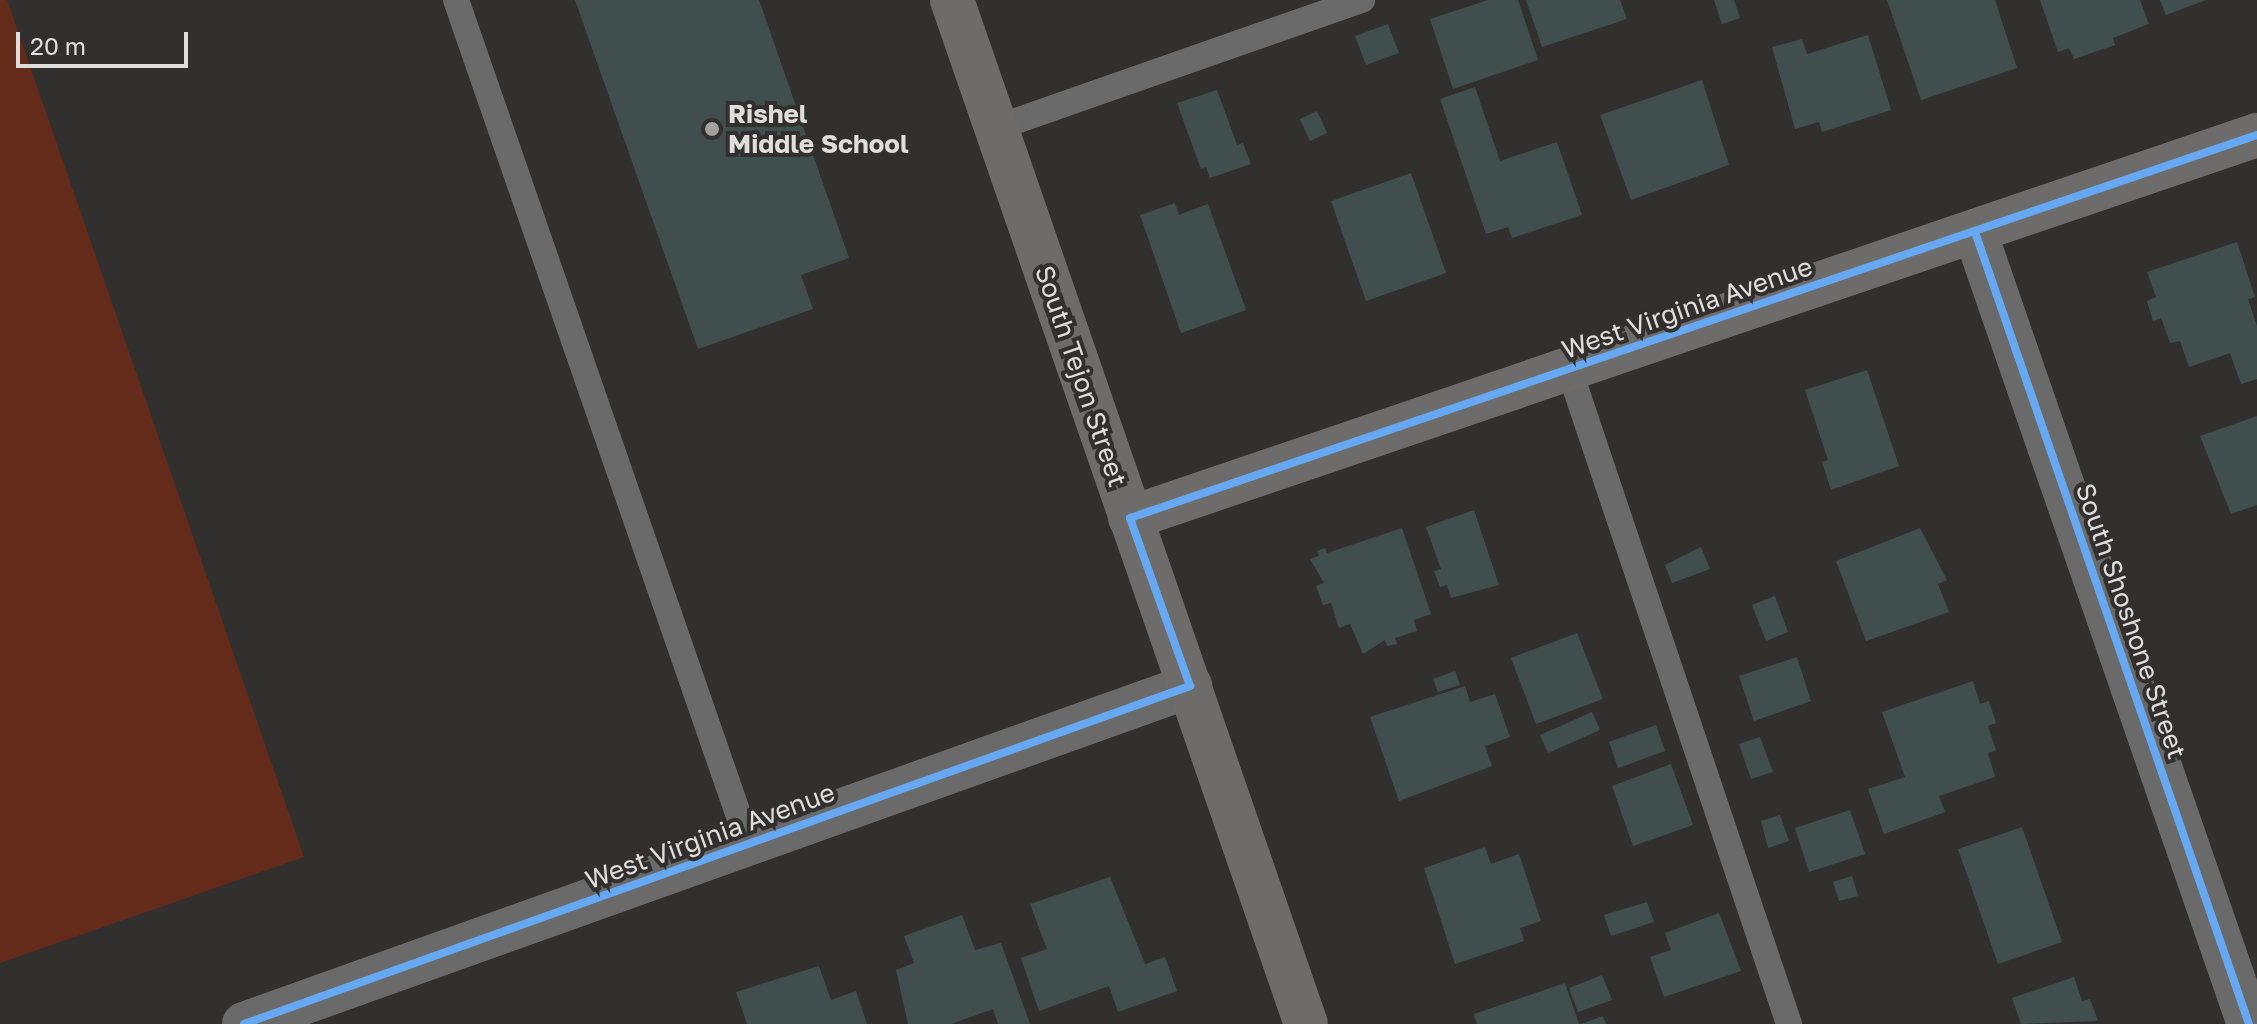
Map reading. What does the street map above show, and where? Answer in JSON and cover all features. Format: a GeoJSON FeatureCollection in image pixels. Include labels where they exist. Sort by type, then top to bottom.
{"type":"FeatureCollection","features":[{"type":"Feature","properties":{"kind":"street","name":"South Tejon Street"},"geometry":{"type":"LineString","coordinates":[[952,0],[1306,1024]]}},
{"type":"Feature","properties":{"kind":"street","name":"West Virginia Avenue"},"geometry":{"type":"LineString","coordinates":[[1130,518],[2257,135]]}},
{"type":"Feature","properties":{"kind":"street","name":"South Shoshone Street"},"geometry":{"type":"LineString","coordinates":[[1975,232],[2249,1024]]}},
{"type":"Feature","properties":{"kind":"street","name":"West Virginia Avenue"},"geometry":{"type":"LineString","coordinates":[[244,1024],[1190,686]]}},
{"type":"Feature","properties":{"kind":"lane"},"geometry":{"type":"LineString","coordinates":[[456,0],[749,845]]}},
{"type":"Feature","properties":{"kind":"lane"},"geometry":{"type":"LineString","coordinates":[[996,128],[1362,0]]}},
{"type":"Feature","properties":{"kind":"lane"},"geometry":{"type":"LineString","coordinates":[[1569,369],[1789,1024]]}},
{"type":"Feature","properties":{"kind":"shaded area"},"geometry":{"type":"Polygon","coordinates":[[[0,0],[7,0],[304,857],[0,963],[0,0]]]}},
{"type":"Feature","properties":{"kind":"building","name":"Rishel Middle School"},"geometry":{"type":"Polygon","coordinates":[[[575,0],[759,0],[849,258],[801,275],[813,309],[698,349],[575,0]]]}},
{"type":"Feature","properties":{"kind":"building"},"geometry":{"type":"Polygon","coordinates":[[[1488,0],[1518,0],[1538,60],[1453,89],[1430,19],[1488,0]]]}},
{"type":"Feature","properties":{"kind":"building"},"geometry":{"type":"Polygon","coordinates":[[[1526,0],[1620,0],[1627,19],[1542,47],[1526,0]]]}},
{"type":"Feature","properties":{"kind":"building"},"geometry":{"type":"Polygon","coordinates":[[[1714,0],[1734,0],[1740,18],[1722,24],[1714,0]]]}},
{"type":"Feature","properties":{"kind":"building"},"geometry":{"type":"Polygon","coordinates":[[[1887,0],[1995,0],[2017,68],[1921,100],[1887,0]]]}},
{"type":"Feature","properties":{"kind":"building"},"geometry":{"type":"Polygon","coordinates":[[[2040,0],[2140,0],[2149,24],[2113,38],[2115,45],[2074,59],[2069,48],[2058,52],[2040,0]]]}},
{"type":"Feature","properties":{"kind":"building"},"geometry":{"type":"Polygon","coordinates":[[[2160,0],[2206,0],[2166,15],[2160,0]]]}},
{"type":"Feature","properties":{"kind":"building"},"geometry":{"type":"Polygon","coordinates":[[[1388,24],[1399,53],[1366,65],[1355,36],[1388,24]]]}},
{"type":"Feature","properties":{"kind":"building"},"geometry":{"type":"Polygon","coordinates":[[[1868,35],[1891,110],[1822,132],[1819,122],[1795,129],[1772,47],[1802,39],[1807,54],[1868,35]]]}},
{"type":"Feature","properties":{"kind":"building"},"geometry":{"type":"Polygon","coordinates":[[[1702,80],[1729,165],[1631,200],[1600,115],[1702,80]]]}},
{"type":"Feature","properties":{"kind":"building"},"geometry":{"type":"Polygon","coordinates":[[[1475,87],[1500,161],[1557,142],[1582,215],[1512,238],[1508,227],[1486,234],[1440,99],[1475,87]]]}},
{"type":"Feature","properties":{"kind":"building"},"geometry":{"type":"Polygon","coordinates":[[[1217,90],[1237,145],[1243,143],[1251,164],[1210,178],[1206,167],[1201,169],[1177,103],[1217,90]]]}},
{"type":"Feature","properties":{"kind":"building"},"geometry":{"type":"Polygon","coordinates":[[[1317,111],[1327,133],[1310,141],[1300,119],[1317,111]]]}},
{"type":"Feature","properties":{"kind":"building"},"geometry":{"type":"Polygon","coordinates":[[[1411,173],[1446,273],[1366,301],[1331,201],[1411,173]]]}},
{"type":"Feature","properties":{"kind":"building"},"geometry":{"type":"Polygon","coordinates":[[[1175,203],[1179,215],[1208,204],[1246,310],[1181,333],[1140,215],[1175,203]]]}},
{"type":"Feature","properties":{"kind":"building"},"geometry":{"type":"Polygon","coordinates":[[[2237,242],[2255,297],[2248,299],[2257,326],[2257,379],[2241,384],[2230,353],[2189,367],[2180,341],[2170,343],[2161,318],[2153,321],[2147,301],[2156,297],[2147,272],[2237,242]]]}},
{"type":"Feature","properties":{"kind":"building"},"geometry":{"type":"Polygon","coordinates":[[[1867,370],[1899,466],[1831,490],[1822,462],[1828,460],[1805,390],[1867,370]]]}},
{"type":"Feature","properties":{"kind":"building"},"geometry":{"type":"Polygon","coordinates":[[[2257,416],[2257,505],[2231,514],[2200,436],[2257,416]]]}},
{"type":"Feature","properties":{"kind":"building"},"geometry":{"type":"Polygon","coordinates":[[[1474,510],[1499,585],[1451,598],[1447,585],[1440,587],[1434,571],[1441,569],[1426,527],[1474,510]]]}},
{"type":"Feature","properties":{"kind":"building"},"geometry":{"type":"Polygon","coordinates":[[[1402,528],[1431,614],[1414,620],[1417,631],[1395,638],[1397,644],[1387,646],[1385,640],[1363,654],[1350,624],[1339,628],[1331,603],[1323,605],[1316,586],[1324,583],[1310,559],[1319,556],[1317,551],[1325,548],[1327,553],[1402,528]]]}},
{"type":"Feature","properties":{"kind":"building"},"geometry":{"type":"Polygon","coordinates":[[[1920,528],[1947,580],[1938,584],[1949,612],[1866,641],[1836,561],[1920,528]]]}},
{"type":"Feature","properties":{"kind":"building"},"geometry":{"type":"Polygon","coordinates":[[[1701,547],[1710,569],[1672,583],[1665,565],[1701,547]]]}},
{"type":"Feature","properties":{"kind":"building"},"geometry":{"type":"Polygon","coordinates":[[[1775,596],[1788,632],[1766,641],[1752,605],[1775,596]]]}},
{"type":"Feature","properties":{"kind":"building"},"geometry":{"type":"Polygon","coordinates":[[[1577,633],[1603,699],[1536,724],[1511,658],[1577,633]]]}},
{"type":"Feature","properties":{"kind":"building"},"geometry":{"type":"Polygon","coordinates":[[[1797,657],[1811,701],[1754,721],[1739,676],[1797,657]]]}},
{"type":"Feature","properties":{"kind":"building"},"geometry":{"type":"Polygon","coordinates":[[[1455,671],[1460,685],[1438,692],[1433,679],[1455,671]]]}},
{"type":"Feature","properties":{"kind":"building"},"geometry":{"type":"Polygon","coordinates":[[[1973,681],[1980,704],[1989,701],[1996,723],[1988,726],[1996,750],[1988,753],[1995,777],[1939,796],[1945,812],[1884,834],[1868,789],[1905,777],[1882,712],[1973,681]]]}},
{"type":"Feature","properties":{"kind":"building"},"geometry":{"type":"Polygon","coordinates":[[[1465,686],[1470,702],[1495,694],[1510,737],[1485,746],[1492,766],[1399,801],[1370,717],[1465,686]]]}},
{"type":"Feature","properties":{"kind":"building"},"geometry":{"type":"Polygon","coordinates":[[[1592,712],[1600,730],[1548,753],[1540,735],[1592,712]]]}},
{"type":"Feature","properties":{"kind":"building"},"geometry":{"type":"Polygon","coordinates":[[[1656,725],[1665,751],[1618,768],[1609,742],[1656,725]]]}},
{"type":"Feature","properties":{"kind":"building"},"geometry":{"type":"Polygon","coordinates":[[[1760,737],[1773,772],[1751,779],[1739,744],[1760,737]]]}},
{"type":"Feature","properties":{"kind":"building"},"geometry":{"type":"Polygon","coordinates":[[[1671,764],[1693,825],[1633,846],[1612,786],[1671,764]]]}},
{"type":"Feature","properties":{"kind":"building"},"geometry":{"type":"Polygon","coordinates":[[[1850,810],[1865,854],[1809,872],[1795,828],[1850,810]]]}},
{"type":"Feature","properties":{"kind":"building"},"geometry":{"type":"Polygon","coordinates":[[[1780,815],[1789,841],[1768,848],[1761,821],[1780,815]]]}},
{"type":"Feature","properties":{"kind":"building"},"geometry":{"type":"Polygon","coordinates":[[[2022,827],[2062,942],[1998,964],[1958,849],[2022,827]]]}},
{"type":"Feature","properties":{"kind":"building"},"geometry":{"type":"Polygon","coordinates":[[[1485,847],[1491,864],[1519,854],[1541,921],[1520,928],[1524,941],[1455,964],[1424,868],[1485,847]]]}},
{"type":"Feature","properties":{"kind":"building"},"geometry":{"type":"Polygon","coordinates":[[[1852,876],[1858,896],[1839,901],[1833,882],[1852,876]]]}},
{"type":"Feature","properties":{"kind":"building"},"geometry":{"type":"Polygon","coordinates":[[[1110,877],[1145,964],[1165,957],[1177,991],[1118,1012],[1109,986],[1039,1011],[1021,958],[1047,949],[1030,904],[1110,877]]]}},
{"type":"Feature","properties":{"kind":"building"},"geometry":{"type":"Polygon","coordinates":[[[1647,902],[1654,922],[1611,936],[1604,915],[1647,902]]]}},
{"type":"Feature","properties":{"kind":"building"},"geometry":{"type":"Polygon","coordinates":[[[1719,913],[1741,971],[1664,997],[1650,957],[1671,950],[1665,933],[1719,913]]]}},
{"type":"Feature","properties":{"kind":"building"},"geometry":{"type":"Polygon","coordinates":[[[962,915],[975,950],[1001,943],[1030,1024],[998,1024],[993,1009],[951,1024],[908,1024],[896,970],[914,963],[904,936],[962,915]]]}},
{"type":"Feature","properties":{"kind":"building"},"geometry":{"type":"Polygon","coordinates":[[[819,966],[831,1000],[856,991],[867,1024],[747,1024],[736,992],[819,966]]]}},
{"type":"Feature","properties":{"kind":"building"},"geometry":{"type":"Polygon","coordinates":[[[1602,975],[1612,1000],[1578,1012],[1569,988],[1602,975]]]}},
{"type":"Feature","properties":{"kind":"building"},"geometry":{"type":"Polygon","coordinates":[[[2074,977],[2082,1001],[2090,999],[2098,1021],[2021,1024],[2012,998],[2074,977]]]}},
{"type":"Feature","properties":{"kind":"building"},"geometry":{"type":"Polygon","coordinates":[[[1565,983],[1579,1024],[1477,1024],[1474,1014],[1565,983]]]}},
{"type":"Feature","properties":{"kind":"building"},"geometry":{"type":"Polygon","coordinates":[[[1603,1016],[1606,1024],[1581,1024],[1603,1016]]]}},
{"type":"Feature","properties":{"kind":"cycle path"},"geometry":{"type":"LineString","coordinates":[[244,1024],[1190,686],[1130,518],[2257,135]]}},
{"type":"Feature","properties":{"kind":"cycle path"},"geometry":{"type":"LineString","coordinates":[[1975,232],[2249,1024]]}},
{"type":"Feature","properties":{"kind":"place","name":"Rishel Middle School"},"geometry":{"type":"Point","coordinates":[712,129]}}]}
